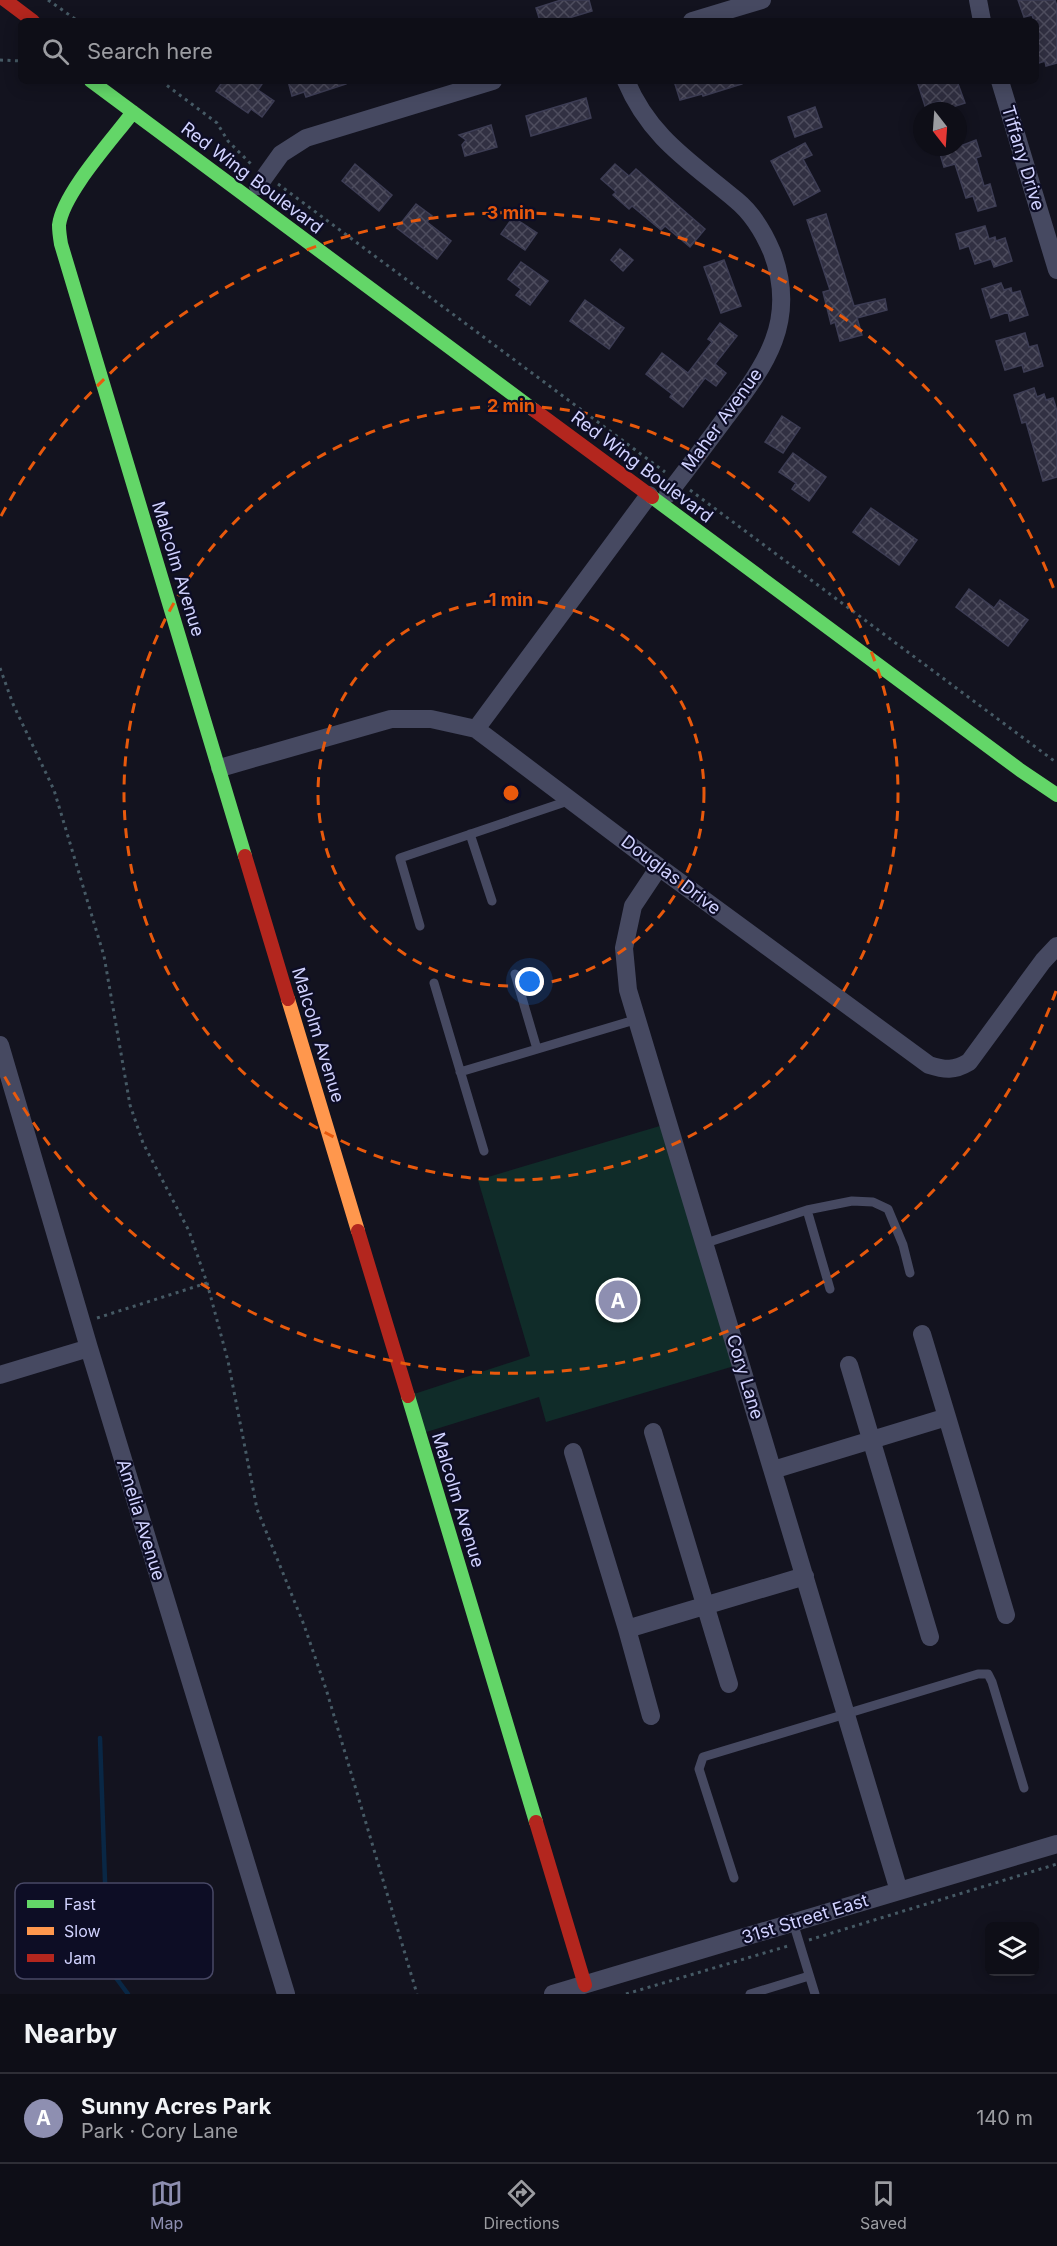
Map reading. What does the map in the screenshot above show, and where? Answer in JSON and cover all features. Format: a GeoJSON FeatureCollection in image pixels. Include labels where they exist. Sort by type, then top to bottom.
{"type":"FeatureCollection","features":[{"type":"Feature","properties":{"kind":"street"},"geometry":{"type":"LineString","coordinates":[[5,0],[29,18]]}},
{"type":"Feature","properties":{"kind":"street"},"geometry":{"type":"LineString","coordinates":[[702,18],[762,0]]}},
{"type":"Feature","properties":{"kind":"street"},"geometry":{"type":"LineString","coordinates":[[978,0],[981,18]]}},
{"type":"Feature","properties":{"kind":"street","name":"Red Wing Boulevard"},"geometry":{"type":"LineString","coordinates":[[96,84],[1020,770],[1057,795]]}},
{"type":"Feature","properties":{"kind":"street","name":"Red Wing Boulevard"},"geometry":{"type":"LineString","coordinates":[[117,84],[202,146]]}},
{"type":"Feature","properties":{"kind":"street"},"geometry":{"type":"LineString","coordinates":[[258,182],[281,154],[306,138],[483,84]]}},
{"type":"Feature","properties":{"kind":"street","name":"Maher Avenue"},"geometry":{"type":"LineString","coordinates":[[628,84],[647,119],[660,136],[676,152],[739,202],[753,218],[766,238],[774,258],[781,292],[781,315],[777,333],[757,376],[673,488]]}},
{"type":"Feature","properties":{"kind":"street","name":"Tiffany Drive"},"geometry":{"type":"LineString","coordinates":[[1001,84],[1057,270]]}},
{"type":"Feature","properties":{"kind":"street","name":"Malcolm Avenue"},"geometry":{"type":"LineString","coordinates":[[133,112],[74,190],[64,208],[59,225],[61,244],[220,768],[579,1989]]}},
{"type":"Feature","properties":{"kind":"street","name":"Red Wing Boulevard"},"geometry":{"type":"LineString","coordinates":[[585,430],[673,488],[897,661]]}},
{"type":"Feature","properties":{"kind":"street"},"geometry":{"type":"LineString","coordinates":[[477,729],[650,495]]}},
{"type":"Feature","properties":{"kind":"street","name":"Douglas Drive"},"geometry":{"type":"LineString","coordinates":[[220,768],[391,718],[431,719],[477,729],[659,867],[929,1065],[944,1070],[957,1069],[969,1062],[1043,961],[1057,946]]}},
{"type":"Feature","properties":{"kind":"street","name":"Cory Lane"},"geometry":{"type":"LineString","coordinates":[[659,867],[633,906],[624,948],[628,990],[899,1890]]}},
{"type":"Feature","properties":{"kind":"street","name":"Amelia Avenue"},"geometry":{"type":"LineString","coordinates":[[0,1045],[81,1324],[286,1994]]}},
{"type":"Feature","properties":{"kind":"street"},"geometry":{"type":"LineString","coordinates":[[922,1334],[1006,1615]]}},
{"type":"Feature","properties":{"kind":"street"},"geometry":{"type":"LineString","coordinates":[[0,1375],[89,1348]]}},
{"type":"Feature","properties":{"kind":"street"},"geometry":{"type":"LineString","coordinates":[[849,1365],[930,1637]]}},
{"type":"Feature","properties":{"kind":"street"},"geometry":{"type":"LineString","coordinates":[[773,1470],[947,1417]]}},
{"type":"Feature","properties":{"kind":"street"},"geometry":{"type":"LineString","coordinates":[[653,1432],[729,1684]]}},
{"type":"Feature","properties":{"kind":"street"},"geometry":{"type":"LineString","coordinates":[[573,1452],[651,1716]]}},
{"type":"Feature","properties":{"kind":"street"},"geometry":{"type":"LineString","coordinates":[[627,1629],[805,1576]]}},
{"type":"Feature","properties":{"kind":"street","name":"31st Street East"},"geometry":{"type":"LineString","coordinates":[[553,1994],[579,1989],[793,1922],[1057,1844]]}},
{"type":"Feature","properties":{"kind":"lane"},"geometry":{"type":"LineString","coordinates":[[420,926],[400,858],[571,800]]}},
{"type":"Feature","properties":{"kind":"lane"},"geometry":{"type":"LineString","coordinates":[[470,834],[492,901]]}},
{"type":"Feature","properties":{"kind":"lane"},"geometry":{"type":"LineString","coordinates":[[515,974],[537,1049]]}},
{"type":"Feature","properties":{"kind":"lane"},"geometry":{"type":"LineString","coordinates":[[434,983],[484,1151]]}},
{"type":"Feature","properties":{"kind":"lane"},"geometry":{"type":"LineString","coordinates":[[460,1072],[638,1020]]}},
{"type":"Feature","properties":{"kind":"lane"},"geometry":{"type":"LineString","coordinates":[[706,1243],[807,1210],[852,1201],[873,1202],[888,1209],[903,1245],[910,1273]]}},
{"type":"Feature","properties":{"kind":"lane"},"geometry":{"type":"LineString","coordinates":[[807,1210],[830,1289]]}},
{"type":"Feature","properties":{"kind":"lane"},"geometry":{"type":"LineString","coordinates":[[734,1878],[699,1769],[703,1757],[978,1674],[988,1674],[1024,1788]]}},
{"type":"Feature","properties":{"kind":"lane"},"geometry":{"type":"LineString","coordinates":[[793,1922],[815,1994]]}},
{"type":"Feature","properties":{"kind":"lane"},"geometry":{"type":"LineString","coordinates":[[750,1994],[809,1976]]}},
{"type":"Feature","properties":{"kind":"path"},"geometry":{"type":"LineString","coordinates":[[48,0],[74,18]]}},
{"type":"Feature","properties":{"kind":"path"},"geometry":{"type":"LineString","coordinates":[[0,60],[18,61]]}},
{"type":"Feature","properties":{"kind":"path"},"geometry":{"type":"LineString","coordinates":[[165,84],[217,123],[228,141],[247,161],[258,182],[673,488],[1057,763]]}},
{"type":"Feature","properties":{"kind":"path"},"geometry":{"type":"LineString","coordinates":[[0,668],[13,704],[54,790],[104,956],[130,1105],[143,1143],[189,1231],[207,1283],[228,1361],[257,1509],[304,1625],[326,1689],[417,1994]]}},
{"type":"Feature","properties":{"kind":"path"},"geometry":{"type":"LineString","coordinates":[[81,1324],[207,1283]]}},
{"type":"Feature","properties":{"kind":"path"},"geometry":{"type":"LineString","coordinates":[[626,1994],[1057,1864]]}},
{"type":"Feature","properties":{"kind":"green space"},"geometry":{"type":"Polygon","coordinates":[[[670,1123],[741,1364],[546,1422],[539,1397],[420,1434],[408,1396],[530,1356],[478,1180],[670,1123]]]}},
{"type":"Feature","properties":{"kind":"building"},"geometry":{"type":"Polygon","coordinates":[[[561,0],[589,0],[592,11],[569,18],[539,18],[536,8],[561,0]]]}},
{"type":"Feature","properties":{"kind":"building"},"geometry":{"type":"Polygon","coordinates":[[[1018,0],[1055,0],[1057,6],[1057,63],[1046,66],[1045,61],[1039,63],[1039,18],[1033,18],[1032,15],[1024,17],[1018,0]]]}},
{"type":"Feature","properties":{"kind":"building"},"geometry":{"type":"Polygon","coordinates":[[[221,84],[262,84],[258,90],[274,101],[262,117],[251,109],[248,113],[216,91],[221,84]]]}},
{"type":"Feature","properties":{"kind":"building"},"geometry":{"type":"Polygon","coordinates":[[[289,84],[346,84],[306,97],[304,92],[292,96],[289,84]]]}},
{"type":"Feature","properties":{"kind":"building"},"geometry":{"type":"Polygon","coordinates":[[[675,84],[742,84],[703,96],[702,94],[680,100],[675,84]]]}},
{"type":"Feature","properties":{"kind":"building"},"geometry":{"type":"Polygon","coordinates":[[[918,84],[958,84],[965,102],[924,102],[918,84]]]}},
{"type":"Feature","properties":{"kind":"building"},"geometry":{"type":"Polygon","coordinates":[[[586,98],[591,118],[531,136],[526,116],[586,98]]]}},
{"type":"Feature","properties":{"kind":"building"},"geometry":{"type":"Polygon","coordinates":[[[815,107],[822,127],[795,137],[788,117],[815,107]]]}},
{"type":"Feature","properties":{"kind":"building"},"geometry":{"type":"Polygon","coordinates":[[[491,125],[497,147],[465,156],[462,145],[466,140],[459,135],[491,125]]]}},
{"type":"Feature","properties":{"kind":"building"},"geometry":{"type":"Polygon","coordinates":[[[976,140],[981,156],[976,158],[984,186],[990,184],[996,206],[978,211],[973,196],[966,198],[955,164],[944,167],[941,156],[967,156],[967,144],[976,140]]]}},
{"type":"Feature","properties":{"kind":"building"},"geometry":{"type":"Polygon","coordinates":[[[805,143],[812,155],[803,159],[820,191],[794,205],[771,161],[805,143]]]}},
{"type":"Feature","properties":{"kind":"building"},"geometry":{"type":"Polygon","coordinates":[[[355,164],[392,195],[379,211],[342,181],[355,164]]]}},
{"type":"Feature","properties":{"kind":"building"},"geometry":{"type":"Polygon","coordinates":[[[615,164],[629,176],[636,169],[705,229],[690,247],[665,226],[661,230],[632,206],[629,209],[613,195],[616,192],[601,179],[615,164]]]}},
{"type":"Feature","properties":{"kind":"building"},"geometry":{"type":"Polygon","coordinates":[[[416,204],[432,216],[427,222],[451,241],[437,259],[397,228],[416,204]]]}},
{"type":"Feature","properties":{"kind":"building"},"geometry":{"type":"Polygon","coordinates":[[[826,214],[854,306],[885,299],[887,310],[857,318],[862,335],[840,341],[835,322],[831,324],[823,292],[830,290],[807,220],[826,214]]]}},
{"type":"Feature","properties":{"kind":"building"},"geometry":{"type":"Polygon","coordinates":[[[513,217],[537,233],[525,250],[501,234],[513,217]]]}},
{"type":"Feature","properties":{"kind":"building"},"geometry":{"type":"Polygon","coordinates":[[[985,226],[989,239],[995,237],[996,241],[1005,238],[1012,261],[994,267],[991,259],[975,264],[969,246],[960,249],[956,234],[985,226]]]}},
{"type":"Feature","properties":{"kind":"building"},"geometry":{"type":"Polygon","coordinates":[[[620,249],[633,260],[623,271],[611,260],[620,249]]]}},
{"type":"Feature","properties":{"kind":"building"},"geometry":{"type":"Polygon","coordinates":[[[724,260],[741,306],[721,313],[704,267],[724,260]]]}},
{"type":"Feature","properties":{"kind":"building"},"geometry":{"type":"Polygon","coordinates":[[[521,262],[548,281],[530,305],[516,295],[521,289],[508,279],[521,262]]]}},
{"type":"Feature","properties":{"kind":"building"},"geometry":{"type":"Polygon","coordinates":[[[1001,283],[1004,290],[1011,288],[1012,293],[1020,291],[1028,315],[1010,321],[1008,312],[991,318],[982,289],[1001,283]]]}},
{"type":"Feature","properties":{"kind":"building"},"geometry":{"type":"Polygon","coordinates":[[[585,300],[624,328],[609,349],[570,321],[585,300]]]}},
{"type":"Feature","properties":{"kind":"building"},"geometry":{"type":"Polygon","coordinates":[[[720,323],[737,336],[715,364],[726,373],[716,386],[705,378],[683,407],[670,397],[672,394],[646,374],[662,353],[688,373],[712,342],[708,339],[720,323]]]}},
{"type":"Feature","properties":{"kind":"building"},"geometry":{"type":"Polygon","coordinates":[[[1025,333],[1029,347],[1037,345],[1043,366],[1024,372],[1022,365],[1005,370],[996,341],[1025,333]]]}},
{"type":"Feature","properties":{"kind":"building"},"geometry":{"type":"Polygon","coordinates":[[[1034,388],[1037,397],[1044,394],[1046,400],[1053,398],[1057,411],[1057,477],[1043,481],[1026,422],[1022,423],[1014,395],[1034,388]]]}},
{"type":"Feature","properties":{"kind":"building"},"geometry":{"type":"Polygon","coordinates":[[[782,416],[800,428],[783,453],[765,442],[782,416]]]}},
{"type":"Feature","properties":{"kind":"building"},"geometry":{"type":"Polygon","coordinates":[[[793,453],[826,477],[809,501],[792,489],[796,483],[779,472],[793,453]]]}},
{"type":"Feature","properties":{"kind":"building"},"geometry":{"type":"Polygon","coordinates":[[[871,508],[917,540],[899,565],[853,532],[871,508]]]}},
{"type":"Feature","properties":{"kind":"building"},"geometry":{"type":"Polygon","coordinates":[[[969,589],[994,608],[1000,600],[1028,620],[1008,646],[956,607],[969,589]]]}},
{"type":"Feature","properties":{"kind":"waterway"},"geometry":{"type":"LineString","coordinates":[[100,1738],[105,1883]]}},
{"type":"Feature","properties":{"kind":"waterway"},"geometry":{"type":"LineString","coordinates":[[117,1979],[128,1994]]}},
{"type":"Feature","properties":{"kind":"traffic: fast"},"geometry":{"type":"LineString","coordinates":[[95,84],[534,410]]}},
{"type":"Feature","properties":{"kind":"traffic: fast"},"geometry":{"type":"LineString","coordinates":[[133,112],[69,198],[59,225],[60,239],[245,856]]}},
{"type":"Feature","properties":{"kind":"traffic: fast"},"geometry":{"type":"LineString","coordinates":[[652,497],[1057,795]]}},
{"type":"Feature","properties":{"kind":"traffic: fast"},"geometry":{"type":"LineString","coordinates":[[408,1396],[536,1822]]}},
{"type":"Feature","properties":{"kind":"traffic: slow"},"geometry":{"type":"LineString","coordinates":[[288,999],[358,1231]]}},
{"type":"Feature","properties":{"kind":"traffic: jam"},"geometry":{"type":"LineString","coordinates":[[5,0],[29,18]]}},
{"type":"Feature","properties":{"kind":"traffic: jam"},"geometry":{"type":"LineString","coordinates":[[534,410],[652,497]]}},
{"type":"Feature","properties":{"kind":"traffic: jam"},"geometry":{"type":"LineString","coordinates":[[245,856],[288,999]]}},
{"type":"Feature","properties":{"kind":"traffic: jam"},"geometry":{"type":"LineString","coordinates":[[358,1231],[408,1396]]}},
{"type":"Feature","properties":{"kind":"traffic: jam"},"geometry":{"type":"LineString","coordinates":[[536,1822],[585,1985]]}},
{"type":"Feature","properties":{"kind":"place","name":"Sunny Acres Park"},"geometry":{"type":"Point","coordinates":[618,1300]}}]}
